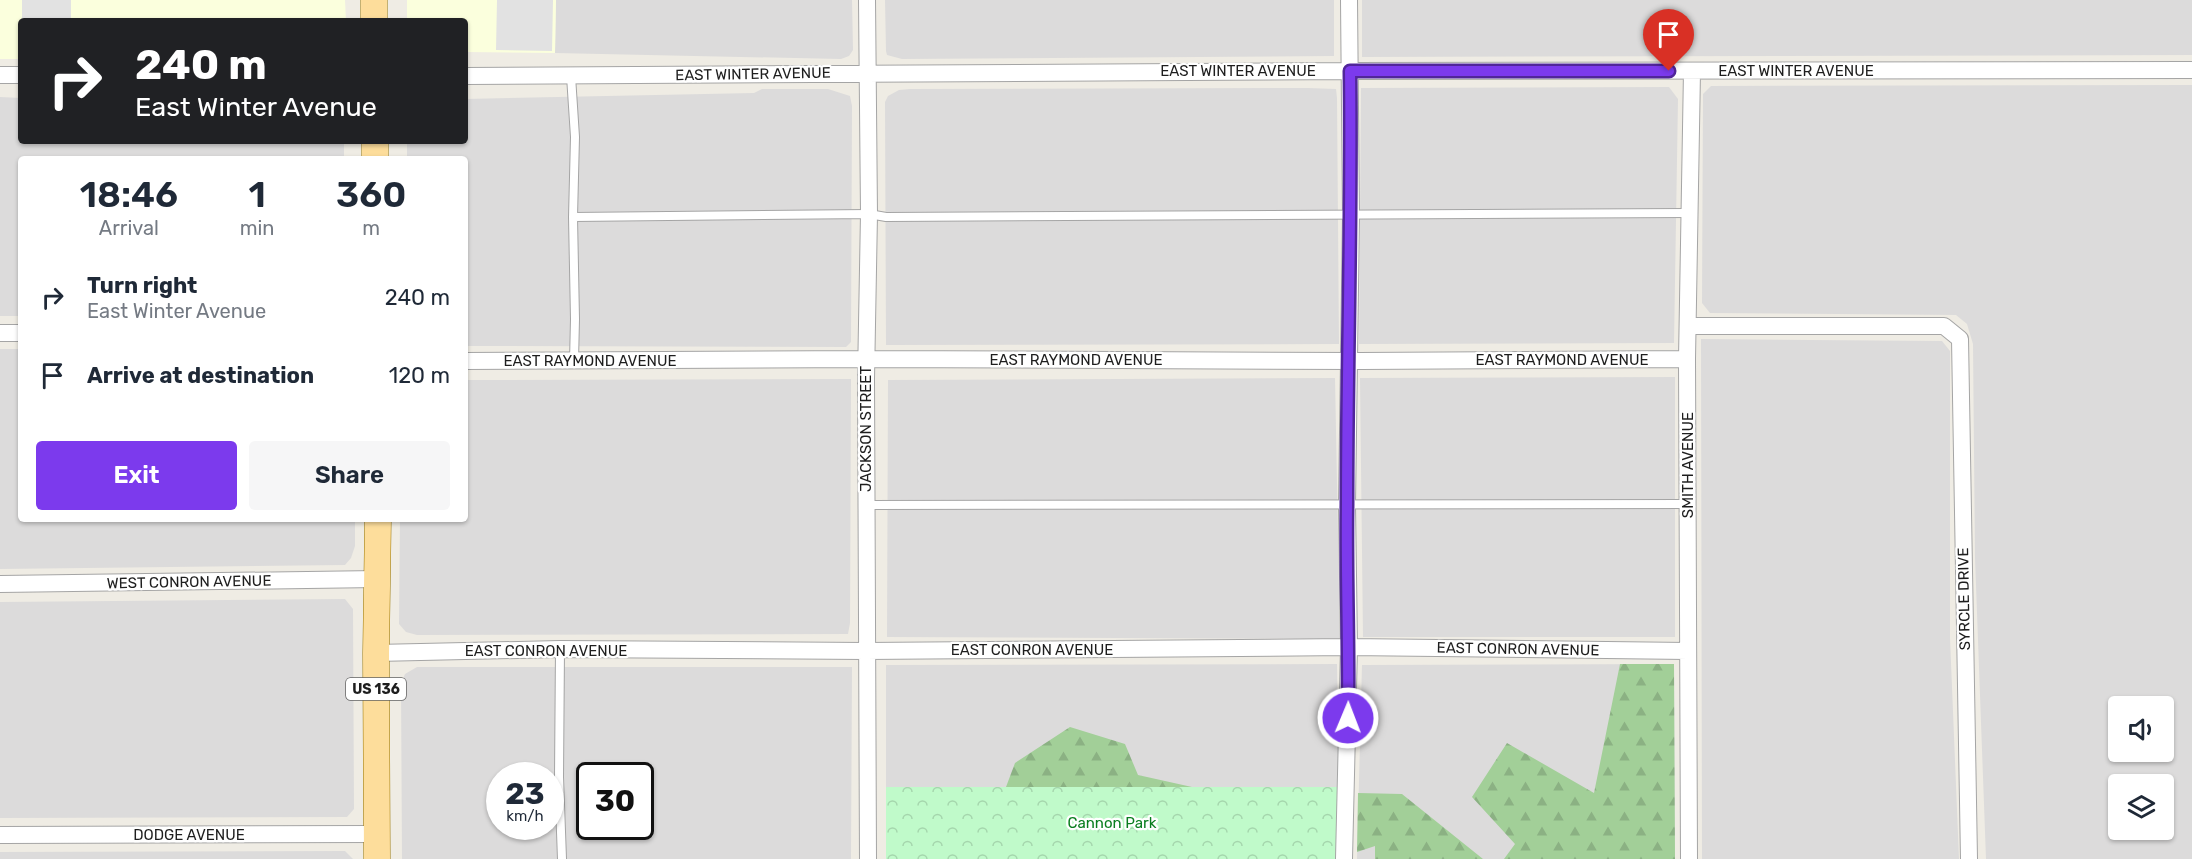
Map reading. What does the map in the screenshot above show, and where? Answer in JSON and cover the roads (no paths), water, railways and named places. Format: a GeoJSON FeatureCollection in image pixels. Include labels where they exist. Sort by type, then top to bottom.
{"type":"FeatureCollection","features":[{"type":"Feature","properties":{"kind":"main road"},"geometry":{"type":"LineString","coordinates":[[374,0],[374,18]]}},
{"type":"Feature","properties":{"kind":"main road","name":"US 136"},"geometry":{"type":"LineString","coordinates":[[377,847],[378,522]]}},
{"type":"Feature","properties":{"kind":"street","name":"JACKSON STREET"},"geometry":{"type":"LineString","coordinates":[[867,0],[869,214],[866,505],[867,859]]}},
{"type":"Feature","properties":{"kind":"street"},"geometry":{"type":"LineString","coordinates":[[1344,859],[1349,647],[1347,505],[1351,215],[1349,0]]}},
{"type":"Feature","properties":{"kind":"street","name":"EAST WINTER AVENUE"},"geometry":{"type":"LineString","coordinates":[[468,76],[1350,71],[2192,70]]}},
{"type":"Feature","properties":{"kind":"street","name":"SMITH AVENUE"},"geometry":{"type":"LineString","coordinates":[[1689,859],[1687,359],[1692,71]]}},
{"type":"Feature","properties":{"kind":"street"},"geometry":{"type":"LineString","coordinates":[[0,75],[18,75]]}},
{"type":"Feature","properties":{"kind":"street","name":"SYRCLE DRIVE"},"geometry":{"type":"LineString","coordinates":[[1688,326],[1944,326],[1960,339],[1969,859]]}},
{"type":"Feature","properties":{"kind":"street"},"geometry":{"type":"LineString","coordinates":[[0,333],[18,333]]}},
{"type":"Feature","properties":{"kind":"street","name":"EAST RAYMOND AVENUE"},"geometry":{"type":"LineString","coordinates":[[468,361],[1687,359]]}},
{"type":"Feature","properties":{"kind":"street","name":"WEST CONRON AVENUE"},"geometry":{"type":"LineString","coordinates":[[0,584],[378,579]]}},
{"type":"Feature","properties":{"kind":"street","name":"EAST CONRON AVENUE"},"geometry":{"type":"LineString","coordinates":[[376,653],[561,649],[866,651],[1349,647],[1688,651]]}},
{"type":"Feature","properties":{"kind":"street","name":"DODGE AVENUE"},"geometry":{"type":"LineString","coordinates":[[0,835],[377,847]]}},
{"type":"Feature","properties":{"kind":"lane"},"geometry":{"type":"LineString","coordinates":[[571,76],[575,137],[574,361]]}},
{"type":"Feature","properties":{"kind":"lane"},"geometry":{"type":"LineString","coordinates":[[573,217],[869,214],[886,217],[1689,213]]}},
{"type":"Feature","properties":{"kind":"lane"},"geometry":{"type":"LineString","coordinates":[[866,505],[1689,504]]}},
{"type":"Feature","properties":{"kind":"lane"},"geometry":{"type":"LineString","coordinates":[[561,649],[559,777],[562,859]]}},
{"type":"Feature","properties":{"kind":"park label","name":"Cannon Park"},"geometry":{"type":"Point","coordinates":[1112,823]}}]}
